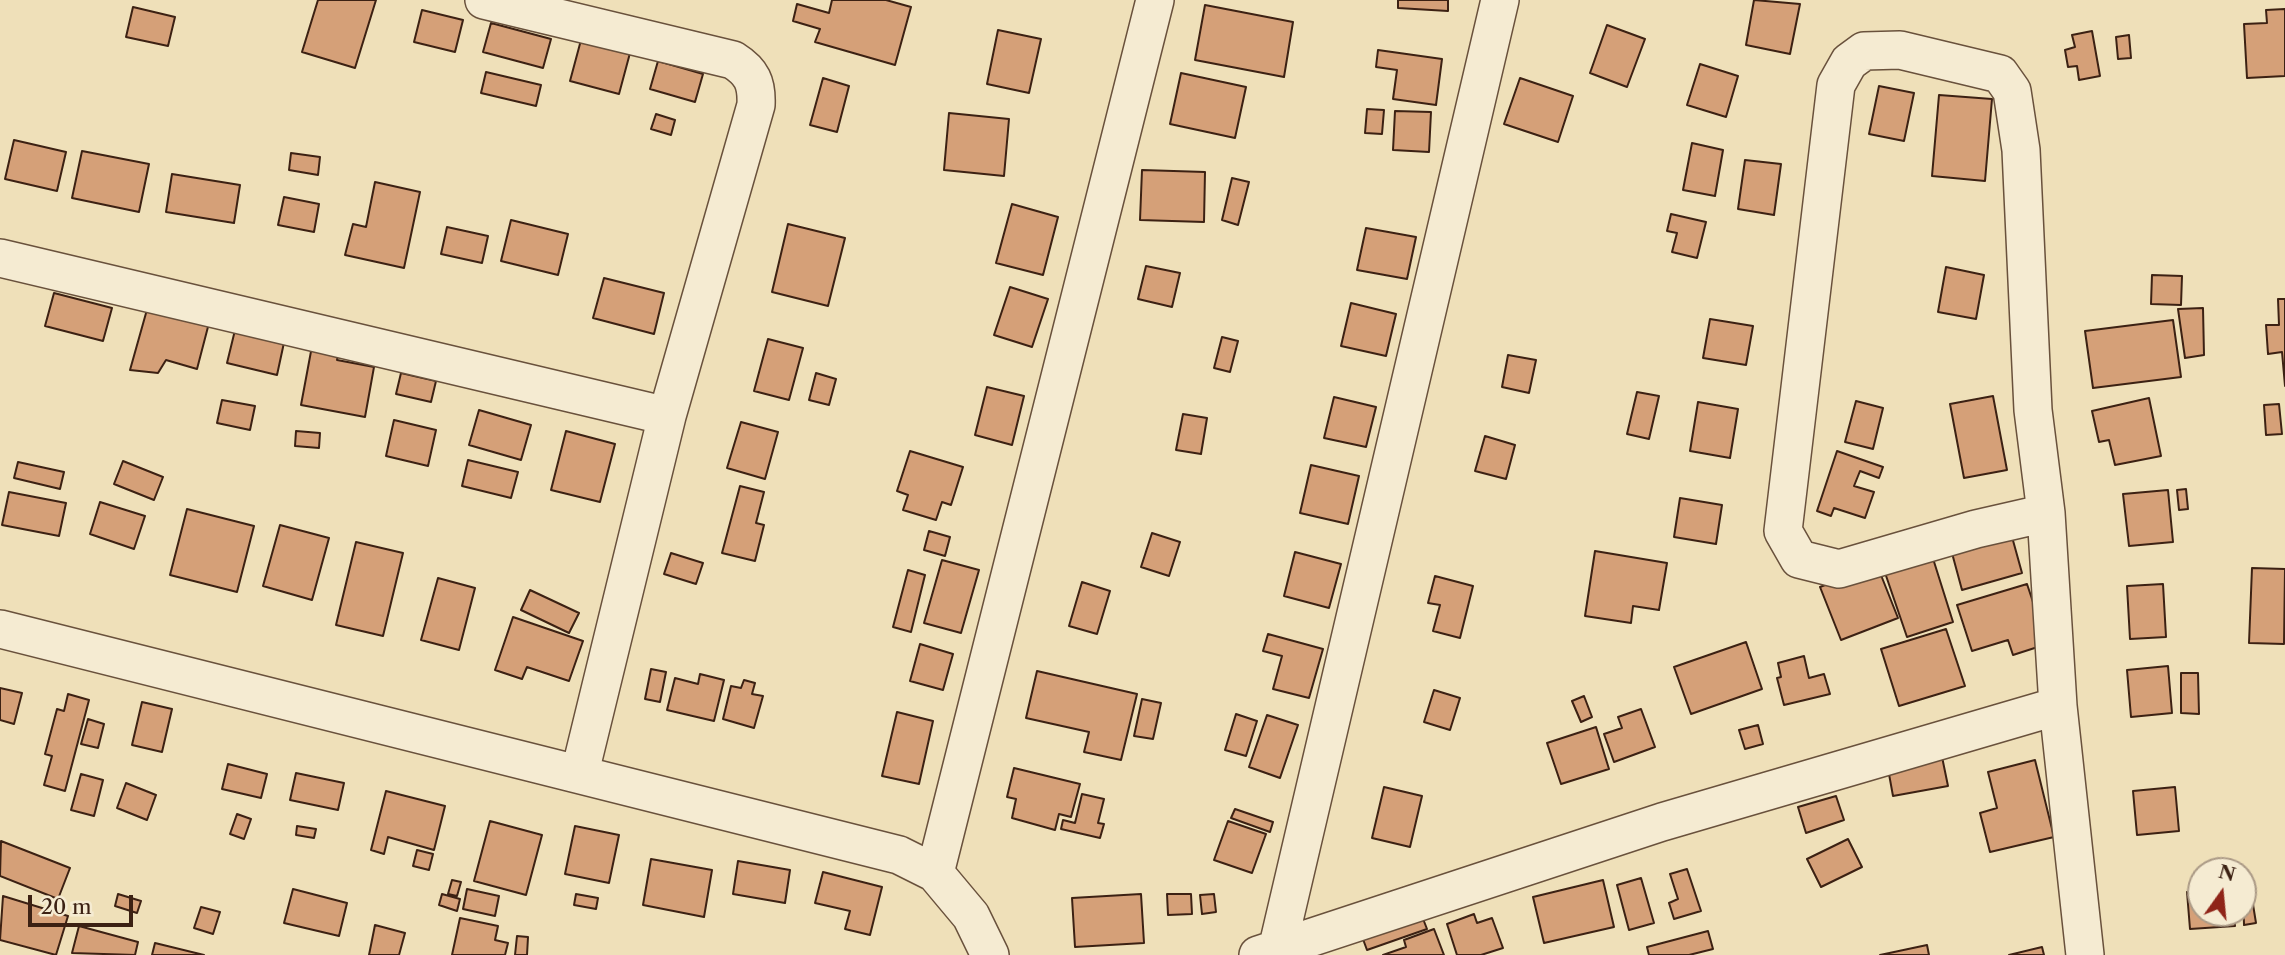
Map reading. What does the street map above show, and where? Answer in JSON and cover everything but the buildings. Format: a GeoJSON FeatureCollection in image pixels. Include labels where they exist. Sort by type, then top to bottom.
{"type":"FeatureCollection","features":[{"type":"Feature","properties":{"kind":"street"},"geometry":{"type":"LineString","coordinates":[[484,0],[733,60],[746,68],[757,85],[755,105],[667,416],[580,772]]}},
{"type":"Feature","properties":{"kind":"street"},"geometry":{"type":"LineString","coordinates":[[934,873],[1155,0]]}},
{"type":"Feature","properties":{"kind":"street"},"geometry":{"type":"LineString","coordinates":[[1268,952],[1500,0]]}},
{"type":"Feature","properties":{"kind":"street"},"geometry":{"type":"LineString","coordinates":[[2046,513],[1963,532],[1839,569],[1799,559],[1783,531],[1836,85],[1849,62],[1864,51],[1900,50],[1980,67],[2000,74],[2012,91],[2021,150],[2032,410],[2046,513],[2058,706],[2085,955]]}},
{"type":"Feature","properties":{"kind":"street"},"geometry":{"type":"LineString","coordinates":[[0,258],[667,416]]}},
{"type":"Feature","properties":{"kind":"street"},"geometry":{"type":"LineString","coordinates":[[0,629],[580,772],[899,855],[934,873],[971,916],[990,955]]}},
{"type":"Feature","properties":{"kind":"street"},"geometry":{"type":"LineString","coordinates":[[1268,952],[1662,822],[2058,706]]}}]}
